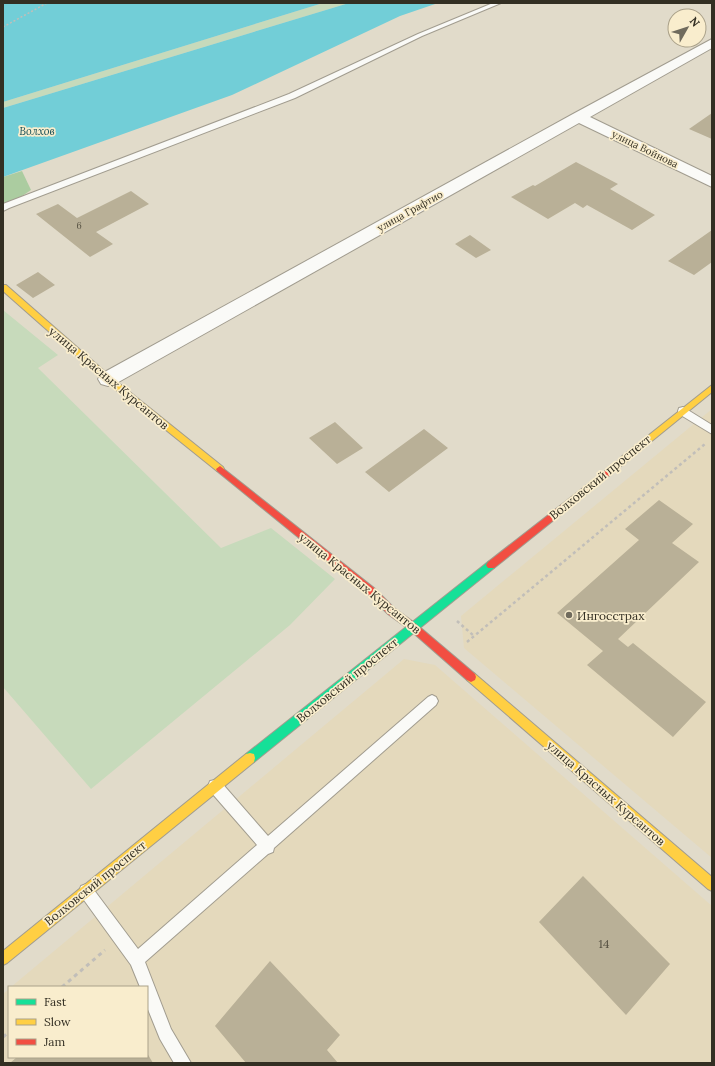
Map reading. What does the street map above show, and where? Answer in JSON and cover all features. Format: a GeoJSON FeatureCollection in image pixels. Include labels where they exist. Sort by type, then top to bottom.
{"type":"FeatureCollection","features":[{"type":"Feature","properties":{"kind":"street","name":"улица Графтио"},"geometry":{"type":"LineString","coordinates":[[108,379],[712,43]]}},
{"type":"Feature","properties":{"kind":"street","name":"улица Войнова"},"geometry":{"type":"LineString","coordinates":[[578,117],[712,182]]}},
{"type":"Feature","properties":{"kind":"street","name":"улица Красных Курсантов"},"geometry":{"type":"LineString","coordinates":[[3,287],[108,379],[371,591],[391,612],[413,626],[712,885]]}},
{"type":"Feature","properties":{"kind":"street","name":"Волховский проспект"},"geometry":{"type":"LineString","coordinates":[[3,959],[413,626],[712,388]]}},
{"type":"Feature","properties":{"kind":"lane"},"geometry":{"type":"LineString","coordinates":[[3,209],[6,206],[292,96],[420,35],[498,3]]}},
{"type":"Feature","properties":{"kind":"lane"},"geometry":{"type":"LineString","coordinates":[[683,411],[712,430]]}},
{"type":"Feature","properties":{"kind":"lane"},"geometry":{"type":"LineString","coordinates":[[137,960],[268,847],[432,701]]}},
{"type":"Feature","properties":{"kind":"lane"},"geometry":{"type":"LineString","coordinates":[[215,786],[268,847]]}},
{"type":"Feature","properties":{"kind":"lane"},"geometry":{"type":"LineString","coordinates":[[86,891],[137,960],[147,986]]}},
{"type":"Feature","properties":{"kind":"lane"},"geometry":{"type":"LineString","coordinates":[[148,989],[165,1034],[183,1063]]}},
{"type":"Feature","properties":{"kind":"path"},"geometry":{"type":"LineString","coordinates":[[3,27],[47,3]]}},
{"type":"Feature","properties":{"kind":"path"},"geometry":{"type":"LineString","coordinates":[[448,657],[706,443]]}},
{"type":"Feature","properties":{"kind":"path"},"geometry":{"type":"LineString","coordinates":[[63,986],[120,937]]}},
{"type":"Feature","properties":{"kind":"shaded area"},"geometry":{"type":"Polygon","coordinates":[[[712,409],[712,858],[464,648],[461,616],[712,409]]]}},
{"type":"Feature","properties":{"kind":"shaded area"},"geometry":{"type":"Polygon","coordinates":[[[404,659],[435,665],[712,906],[712,1063],[3,1063],[3,994],[8,990],[8,1058],[148,1058],[148,986],[12,986],[404,659]]]}},
{"type":"Feature","properties":{"kind":"green space"},"geometry":{"type":"Polygon","coordinates":[[[323,3],[349,3],[3,108],[3,102],[323,3]]]}},
{"type":"Feature","properties":{"kind":"green space"},"geometry":{"type":"Polygon","coordinates":[[[22,171],[31,190],[3,209],[3,177],[22,171]]]}},
{"type":"Feature","properties":{"kind":"green space"},"geometry":{"type":"Polygon","coordinates":[[[3,310],[58,355],[38,368],[221,548],[271,528],[335,579],[290,625],[91,789],[3,687],[3,310]]]}},
{"type":"Feature","properties":{"kind":"water","name":"Волхов"},"geometry":{"type":"Polygon","coordinates":[[[3,3],[323,3],[3,102],[3,3]]]}},
{"type":"Feature","properties":{"kind":"water","name":"Волхов"},"geometry":{"type":"Polygon","coordinates":[[[349,3],[438,3],[400,16],[232,95],[3,177],[3,108],[349,3]]]}},
{"type":"Feature","properties":{"kind":"building"},"geometry":{"type":"Polygon","coordinates":[[[712,113],[712,139],[689,129],[712,113]]]}},
{"type":"Feature","properties":{"kind":"building"},"geometry":{"type":"Polygon","coordinates":[[[576,162],[618,184],[610,189],[655,215],[632,230],[587,205],[583,208],[575,203],[548,219],[511,197],[533,185],[535,186],[576,162]]]}},
{"type":"Feature","properties":{"kind":"building"},"geometry":{"type":"Polygon","coordinates":[[[131,191],[149,204],[96,232],[113,244],[90,257],[36,214],[58,204],[77,218],[131,191]]]}},
{"type":"Feature","properties":{"kind":"building"},"geometry":{"type":"Polygon","coordinates":[[[712,230],[712,262],[694,275],[668,261],[712,230]]]}},
{"type":"Feature","properties":{"kind":"building"},"geometry":{"type":"Polygon","coordinates":[[[470,235],[491,250],[476,258],[455,244],[470,235]]]}},
{"type":"Feature","properties":{"kind":"building"},"geometry":{"type":"Polygon","coordinates":[[[38,272],[55,285],[33,298],[16,285],[38,272]]]}},
{"type":"Feature","properties":{"kind":"building"},"geometry":{"type":"Polygon","coordinates":[[[335,422],[363,448],[337,464],[309,438],[335,422]]]}},
{"type":"Feature","properties":{"kind":"building"},"geometry":{"type":"Polygon","coordinates":[[[424,429],[448,448],[389,492],[365,472],[424,429]]]}},
{"type":"Feature","properties":{"kind":"building"},"geometry":{"type":"Polygon","coordinates":[[[659,500],[693,524],[672,543],[699,562],[618,639],[628,647],[633,643],[706,702],[673,737],[587,665],[603,651],[557,613],[639,540],[625,529],[659,500]]]}},
{"type":"Feature","properties":{"kind":"building"},"geometry":{"type":"Polygon","coordinates":[[[583,876],[670,964],[626,1015],[539,922],[583,876]]]}},
{"type":"Feature","properties":{"kind":"building"},"geometry":{"type":"Polygon","coordinates":[[[270,961],[340,1035],[327,1050],[338,1063],[246,1063],[215,1026],[270,961]]]}},
{"type":"Feature","properties":{"kind":"building"},"geometry":{"type":"Polygon","coordinates":[[[148,1055],[153,1063],[10,1063],[16,1058],[148,1058],[148,1055]]]}},
{"type":"Feature","properties":{"kind":"traffic: fast"},"geometry":{"type":"LineString","coordinates":[[250,758],[491,565]]}},
{"type":"Feature","properties":{"kind":"traffic: slow"},"geometry":{"type":"LineString","coordinates":[[3,287],[108,379],[220,469]]}},
{"type":"Feature","properties":{"kind":"traffic: slow"},"geometry":{"type":"LineString","coordinates":[[623,460],[712,388]]}},
{"type":"Feature","properties":{"kind":"traffic: slow"},"geometry":{"type":"LineString","coordinates":[[471,677],[712,885]]}},
{"type":"Feature","properties":{"kind":"traffic: slow"},"geometry":{"type":"LineString","coordinates":[[3,959],[250,758]]}},
{"type":"Feature","properties":{"kind":"traffic: jam"},"geometry":{"type":"LineString","coordinates":[[491,565],[623,460]]}},
{"type":"Feature","properties":{"kind":"traffic: jam"},"geometry":{"type":"LineString","coordinates":[[220,469],[371,591],[391,611],[413,627],[471,677]]}},
{"type":"Feature","properties":{"kind":"place","name":"Ингосстрах"},"geometry":{"type":"Point","coordinates":[569,615]}}]}
